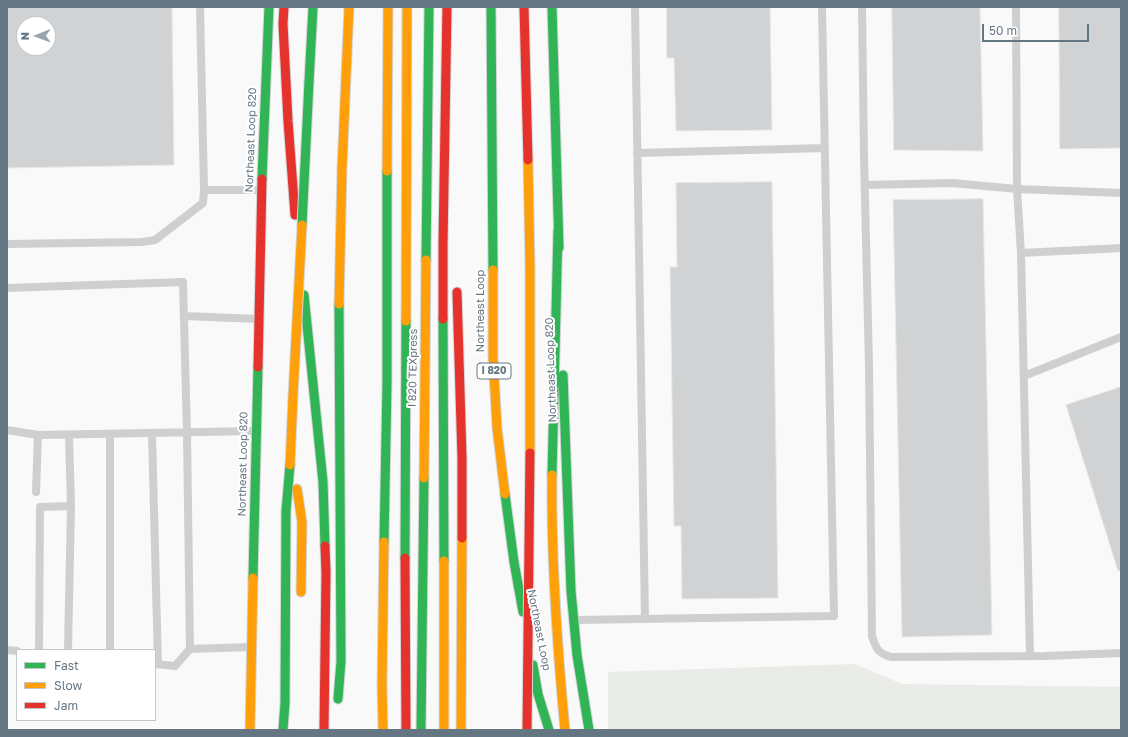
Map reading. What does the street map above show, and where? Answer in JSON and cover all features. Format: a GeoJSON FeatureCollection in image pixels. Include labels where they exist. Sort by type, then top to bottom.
{"type":"FeatureCollection","features":[{"type":"Feature","properties":{"kind":"main road","name":"Northeast Loop 820"},"geometry":{"type":"LineString","coordinates":[[250,730],[257,319],[269,7]]}},
{"type":"Feature","properties":{"kind":"main road"},"geometry":{"type":"LineString","coordinates":[[284,7],[283,24],[294,207],[307,316],[323,482],[326,573],[324,730]]}},
{"type":"Feature","properties":{"kind":"main road"},"geometry":{"type":"LineString","coordinates":[[283,730],[285,703],[286,511],[291,454],[313,7]]}},
{"type":"Feature","properties":{"kind":"main road"},"geometry":{"type":"LineString","coordinates":[[337,707],[341,661],[339,309],[342,170],[349,7]]}},
{"type":"Feature","properties":{"kind":"main road"},"geometry":{"type":"LineString","coordinates":[[383,730],[382,685],[387,383],[386,303],[388,188],[388,7]]}},
{"type":"Feature","properties":{"kind":"main road","name":"I 820 TEXpress"},"geometry":{"type":"LineString","coordinates":[[406,730],[405,580],[407,7]]}},
{"type":"Feature","properties":{"kind":"main road","name":"I 820 TEXpress"},"geometry":{"type":"LineString","coordinates":[[421,730],[428,7]]}},
{"type":"Feature","properties":{"kind":"main road"},"geometry":{"type":"LineString","coordinates":[[444,730],[443,244],[447,7]]}},
{"type":"Feature","properties":{"kind":"main road","name":"Northeast Loop"},"geometry":{"type":"LineString","coordinates":[[491,7],[493,357],[498,428],[514,562],[538,694],[549,730]]}},
{"type":"Feature","properties":{"kind":"main road"},"geometry":{"type":"LineString","coordinates":[[524,7],[530,267],[530,476],[527,730]]}},
{"type":"Feature","properties":{"kind":"main road","name":"Northeast Loop 820"},"geometry":{"type":"LineString","coordinates":[[552,7],[558,230],[571,592],[577,655],[589,730]]}},
{"type":"Feature","properties":{"kind":"main road"},"geometry":{"type":"LineString","coordinates":[[447,29],[453,176]]}},
{"type":"Feature","properties":{"kind":"main road"},"geometry":{"type":"LineString","coordinates":[[558,230],[552,522],[558,652],[566,730]]}},
{"type":"Feature","properties":{"kind":"main road"},"geometry":{"type":"LineString","coordinates":[[457,284],[462,458],[461,730]]}},
{"type":"Feature","properties":{"kind":"main road"},"geometry":{"type":"LineString","coordinates":[[377,341],[386,303]]}},
{"type":"Feature","properties":{"kind":"main road"},"geometry":{"type":"LineString","coordinates":[[291,454],[302,522],[300,601]]}},
{"type":"Feature","properties":{"kind":"lane"},"geometry":{"type":"LineString","coordinates":[[7,244],[142,242],[154,240],[204,202],[200,7]]}},
{"type":"Feature","properties":{"kind":"lane"},"geometry":{"type":"LineString","coordinates":[[635,7],[645,619]]}},
{"type":"Feature","properties":{"kind":"lane"},"geometry":{"type":"LineString","coordinates":[[574,620],[834,616],[822,7]]}},
{"type":"Feature","properties":{"kind":"lane"},"geometry":{"type":"LineString","coordinates":[[862,7],[870,365],[872,636],[875,646],[882,654],[891,657],[1030,656],[1121,653]]}},
{"type":"Feature","properties":{"kind":"lane"},"geometry":{"type":"LineString","coordinates":[[1016,7],[1017,189],[1021,253],[1030,656]]}},
{"type":"Feature","properties":{"kind":"lane"},"geometry":{"type":"LineString","coordinates":[[637,153],[825,148]]}},
{"type":"Feature","properties":{"kind":"lane"},"geometry":{"type":"LineString","coordinates":[[865,185],[952,184],[1017,189],[1121,193]]}},
{"type":"Feature","properties":{"kind":"lane"},"geometry":{"type":"LineString","coordinates":[[204,190],[261,190]]}},
{"type":"Feature","properties":{"kind":"lane"},"geometry":{"type":"LineString","coordinates":[[1021,253],[1121,248]]}},
{"type":"Feature","properties":{"kind":"lane"},"geometry":{"type":"LineString","coordinates":[[7,288],[183,282],[185,316],[190,649],[175,666],[156,664]]}},
{"type":"Feature","properties":{"kind":"lane"},"geometry":{"type":"LineString","coordinates":[[185,316],[257,319]]}},
{"type":"Feature","properties":{"kind":"lane"},"geometry":{"type":"LineString","coordinates":[[1024,376],[1121,337]]}},
{"type":"Feature","properties":{"kind":"lane"},"geometry":{"type":"LineString","coordinates":[[7,430],[38,435],[256,431]]}},
{"type":"Feature","properties":{"kind":"lane"},"geometry":{"type":"LineString","coordinates":[[110,434],[110,649]]}},
{"type":"Feature","properties":{"kind":"lane"},"geometry":{"type":"LineString","coordinates":[[152,434],[156,649]]}},
{"type":"Feature","properties":{"kind":"lane"},"geometry":{"type":"LineString","coordinates":[[36,492],[38,435]]}},
{"type":"Feature","properties":{"kind":"lane"},"geometry":{"type":"LineString","coordinates":[[68,649],[71,506],[69,435]]}},
{"type":"Feature","properties":{"kind":"lane"},"geometry":{"type":"LineString","coordinates":[[39,649],[40,507],[71,506]]}},
{"type":"Feature","properties":{"kind":"lane"},"geometry":{"type":"LineString","coordinates":[[190,649],[252,647]]}},
{"type":"Feature","properties":{"kind":"shaded area"},"geometry":{"type":"Polygon","coordinates":[[[855,664],[902,684],[1121,687],[1121,730],[608,730],[608,672],[855,664]]]}},
{"type":"Feature","properties":{"kind":"building"},"geometry":{"type":"Polygon","coordinates":[[[7,7],[172,7],[174,165],[7,168],[7,7]]]}},
{"type":"Feature","properties":{"kind":"building"},"geometry":{"type":"Polygon","coordinates":[[[667,7],[770,7],[772,130],[676,131],[674,58],[667,58],[667,7]]]}},
{"type":"Feature","properties":{"kind":"building"},"geometry":{"type":"Polygon","coordinates":[[[892,7],[980,7],[983,151],[894,150],[892,7]]]}},
{"type":"Feature","properties":{"kind":"building"},"geometry":{"type":"Polygon","coordinates":[[[1059,7],[1121,7],[1121,148],[1060,149],[1059,7]]]}},
{"type":"Feature","properties":{"kind":"building"},"geometry":{"type":"Polygon","coordinates":[[[772,182],[778,598],[682,599],[681,526],[674,526],[670,267],[677,267],[676,183],[772,182]]]}},
{"type":"Feature","properties":{"kind":"building"},"geometry":{"type":"Polygon","coordinates":[[[983,199],[992,635],[902,637],[893,200],[983,199]]]}},
{"type":"Feature","properties":{"kind":"building"},"geometry":{"type":"Polygon","coordinates":[[[1121,387],[1121,570],[1118,571],[1066,405],[1121,387]]]}},
{"type":"Feature","properties":{"kind":"traffic: fast"},"geometry":{"type":"LineString","coordinates":[[262,179],[269,7]]}},
{"type":"Feature","properties":{"kind":"traffic: fast"},"geometry":{"type":"LineString","coordinates":[[309,82],[313,7]]}},
{"type":"Feature","properties":{"kind":"traffic: fast"},"geometry":{"type":"LineString","coordinates":[[426,260],[429,7]]}},
{"type":"Feature","properties":{"kind":"traffic: fast"},"geometry":{"type":"LineString","coordinates":[[491,7],[493,270]]}},
{"type":"Feature","properties":{"kind":"traffic: fast"},"geometry":{"type":"LineString","coordinates":[[552,7],[559,248]]}},
{"type":"Feature","properties":{"kind":"traffic: fast"},"geometry":{"type":"LineString","coordinates":[[302,225],[309,82]]}},
{"type":"Feature","properties":{"kind":"traffic: fast"},"geometry":{"type":"LineString","coordinates":[[384,542],[387,383],[387,171]]}},
{"type":"Feature","properties":{"kind":"traffic: fast"},"geometry":{"type":"LineString","coordinates":[[552,475],[558,230]]}},
{"type":"Feature","properties":{"kind":"traffic: fast"},"geometry":{"type":"LineString","coordinates":[[304,295],[323,482],[325,546]]}},
{"type":"Feature","properties":{"kind":"traffic: fast"},"geometry":{"type":"LineString","coordinates":[[338,699],[341,661],[339,304]]}},
{"type":"Feature","properties":{"kind":"traffic: fast"},"geometry":{"type":"LineString","coordinates":[[443,319],[444,561]]}},
{"type":"Feature","properties":{"kind":"traffic: fast"},"geometry":{"type":"LineString","coordinates":[[405,558],[406,321]]}},
{"type":"Feature","properties":{"kind":"traffic: fast"},"geometry":{"type":"LineString","coordinates":[[253,578],[258,367]]}},
{"type":"Feature","properties":{"kind":"traffic: fast"},"geometry":{"type":"LineString","coordinates":[[563,375],[571,591],[577,655],[589,730]]}},
{"type":"Feature","properties":{"kind":"traffic: fast"},"geometry":{"type":"LineString","coordinates":[[283,730],[285,703],[286,511],[290,465]]}},
{"type":"Feature","properties":{"kind":"traffic: fast"},"geometry":{"type":"LineString","coordinates":[[421,730],[424,478]]}},
{"type":"Feature","properties":{"kind":"traffic: fast"},"geometry":{"type":"LineString","coordinates":[[505,494],[514,562],[523,612]]}},
{"type":"Feature","properties":{"kind":"traffic: fast"},"geometry":{"type":"LineString","coordinates":[[533,665],[538,694],[549,730]]}},
{"type":"Feature","properties":{"kind":"traffic: slow"},"geometry":{"type":"LineString","coordinates":[[339,304],[342,169],[349,7]]}},
{"type":"Feature","properties":{"kind":"traffic: slow"},"geometry":{"type":"LineString","coordinates":[[387,171],[388,7]]}},
{"type":"Feature","properties":{"kind":"traffic: slow"},"geometry":{"type":"LineString","coordinates":[[406,321],[407,7]]}},
{"type":"Feature","properties":{"kind":"traffic: slow"},"geometry":{"type":"LineString","coordinates":[[528,160],[530,267]]}},
{"type":"Feature","properties":{"kind":"traffic: slow"},"geometry":{"type":"LineString","coordinates":[[293,396],[302,225]]}},
{"type":"Feature","properties":{"kind":"traffic: slow"},"geometry":{"type":"LineString","coordinates":[[424,478],[426,260]]}},
{"type":"Feature","properties":{"kind":"traffic: slow"},"geometry":{"type":"LineString","coordinates":[[530,267],[530,453]]}},
{"type":"Feature","properties":{"kind":"traffic: slow"},"geometry":{"type":"LineString","coordinates":[[493,270],[493,357],[497,428],[505,494]]}},
{"type":"Feature","properties":{"kind":"traffic: slow"},"geometry":{"type":"LineString","coordinates":[[290,465],[293,396]]}},
{"type":"Feature","properties":{"kind":"traffic: slow"},"geometry":{"type":"LineString","coordinates":[[552,475],[552,539],[555,602],[565,730]]}},
{"type":"Feature","properties":{"kind":"traffic: slow"},"geometry":{"type":"LineString","coordinates":[[297,489],[302,522],[301,592]]}},
{"type":"Feature","properties":{"kind":"traffic: slow"},"geometry":{"type":"LineString","coordinates":[[461,730],[462,538]]}},
{"type":"Feature","properties":{"kind":"traffic: slow"},"geometry":{"type":"LineString","coordinates":[[383,730],[382,685],[384,542]]}},
{"type":"Feature","properties":{"kind":"traffic: slow"},"geometry":{"type":"LineString","coordinates":[[444,561],[444,730]]}},
{"type":"Feature","properties":{"kind":"traffic: slow"},"geometry":{"type":"LineString","coordinates":[[250,730],[253,578]]}},
{"type":"Feature","properties":{"kind":"traffic: jam"},"geometry":{"type":"LineString","coordinates":[[284,7],[283,24],[288,121],[295,215]]}},
{"type":"Feature","properties":{"kind":"traffic: jam"},"geometry":{"type":"LineString","coordinates":[[443,319],[447,7]]}},
{"type":"Feature","properties":{"kind":"traffic: jam"},"geometry":{"type":"LineString","coordinates":[[524,7],[528,160]]}},
{"type":"Feature","properties":{"kind":"traffic: jam"},"geometry":{"type":"LineString","coordinates":[[258,367],[262,179]]}},
{"type":"Feature","properties":{"kind":"traffic: jam"},"geometry":{"type":"LineString","coordinates":[[457,292],[462,458],[462,538]]}},
{"type":"Feature","properties":{"kind":"traffic: jam"},"geometry":{"type":"LineString","coordinates":[[527,730],[530,453]]}},
{"type":"Feature","properties":{"kind":"traffic: jam"},"geometry":{"type":"LineString","coordinates":[[324,730],[325,546]]}},
{"type":"Feature","properties":{"kind":"traffic: jam"},"geometry":{"type":"LineString","coordinates":[[405,558],[406,730]]}}]}
